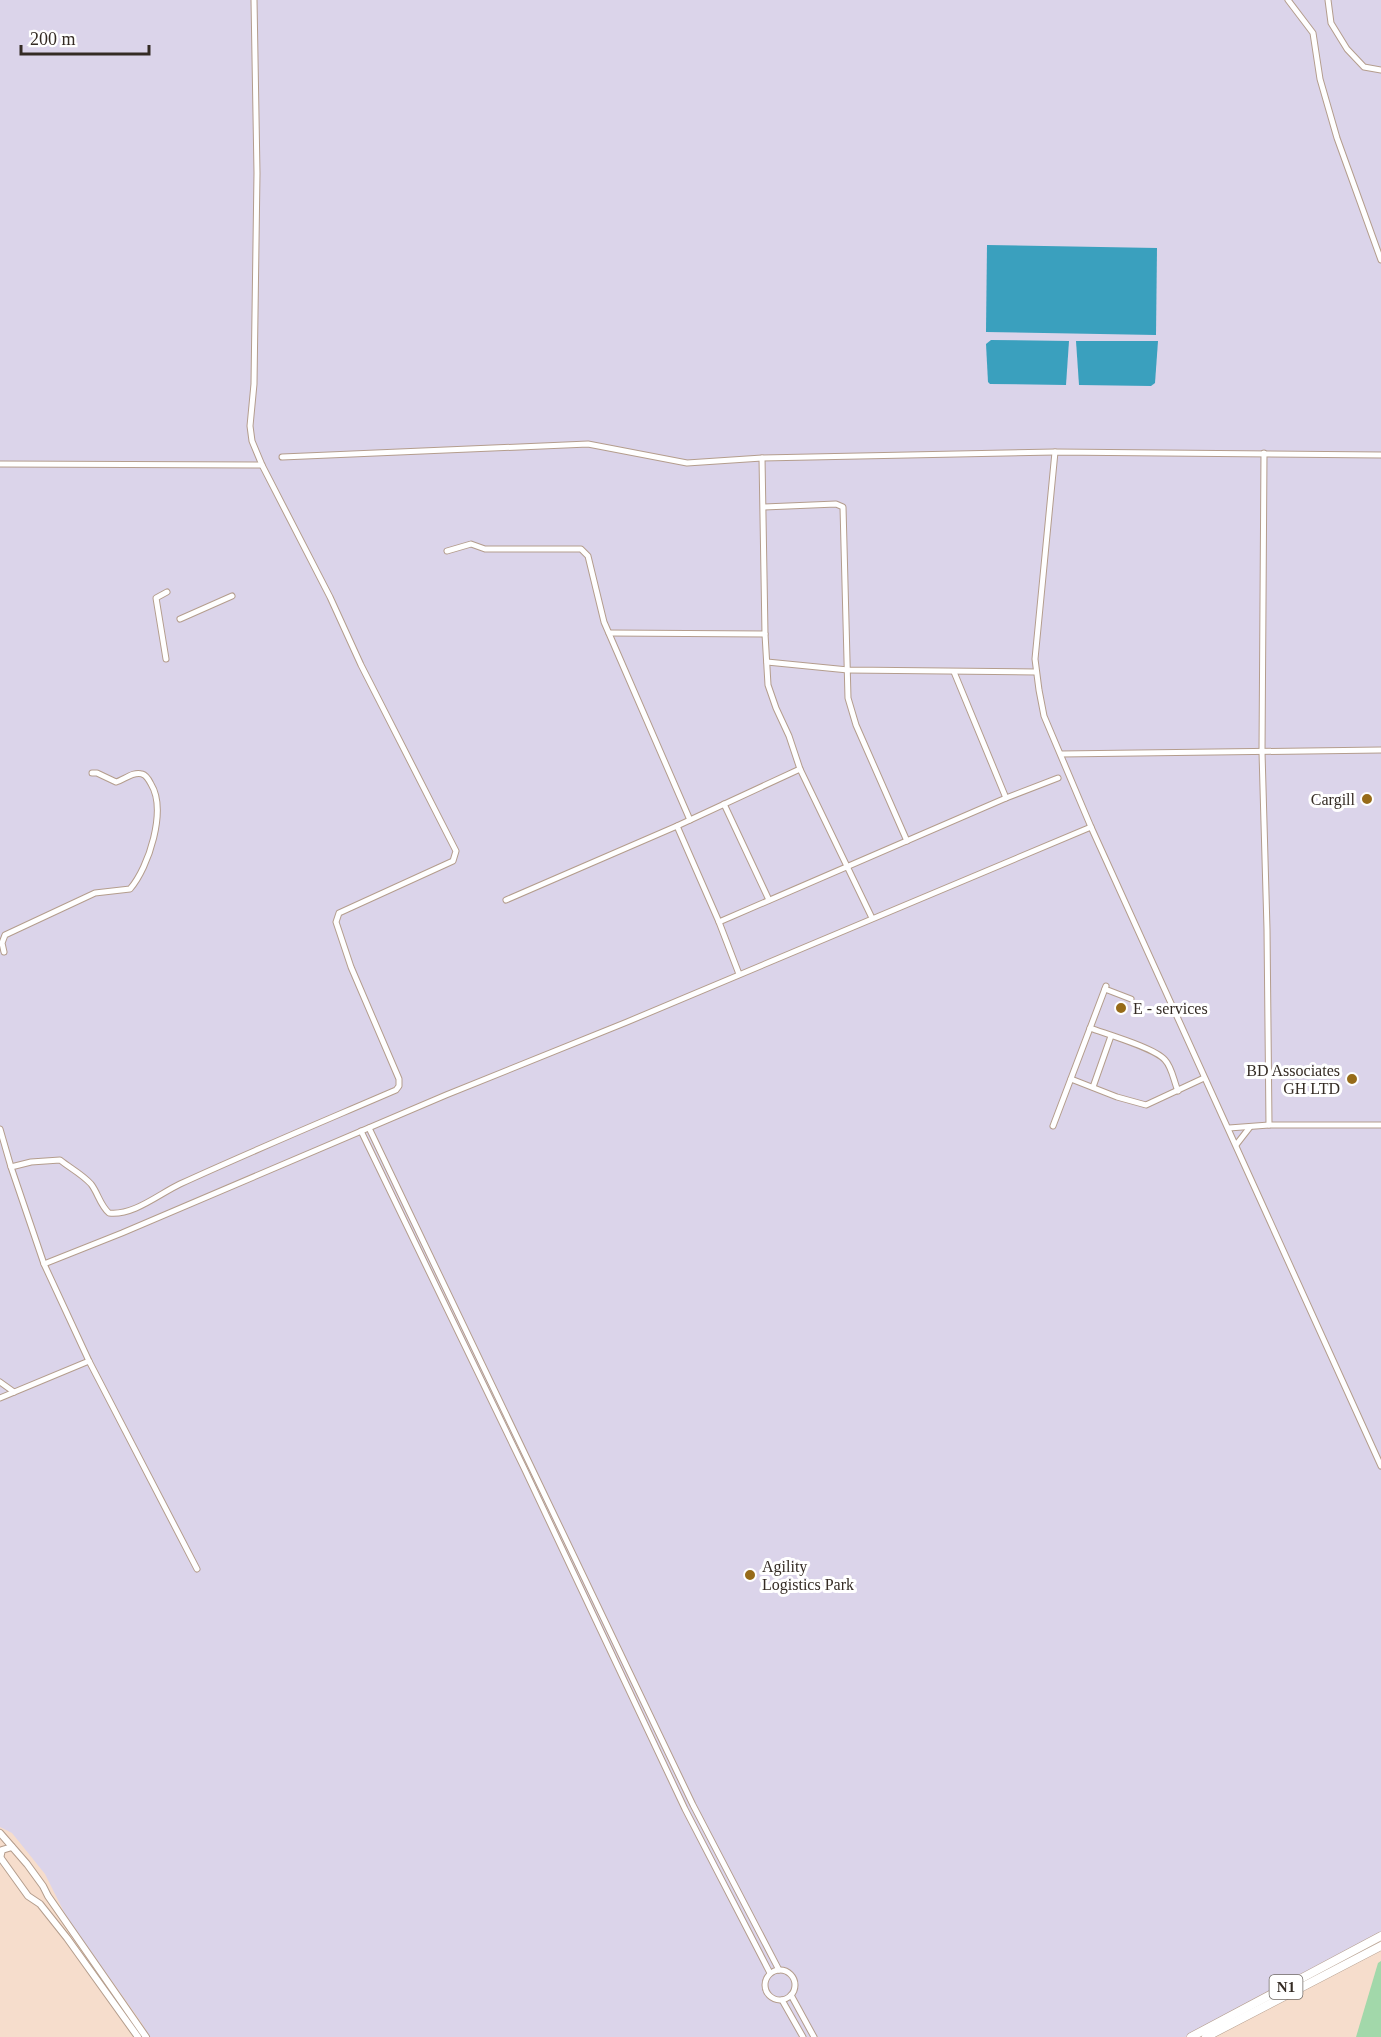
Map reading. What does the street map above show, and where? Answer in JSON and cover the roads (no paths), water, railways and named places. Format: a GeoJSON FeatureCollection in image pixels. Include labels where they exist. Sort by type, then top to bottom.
{"type":"FeatureCollection","features":[{"type":"Feature","properties":{"kind":"highway","name":"N1"},"geometry":{"type":"LineString","coordinates":[[1191,2037],[1381,1936]]}},
{"type":"Feature","properties":{"kind":"highway","name":"N1"},"geometry":{"type":"LineString","coordinates":[[1206,2037],[1381,1946]]}},
{"type":"Feature","properties":{"kind":"main road"},"geometry":{"type":"LineString","coordinates":[[0,1833],[27,1864],[146,2037]]}},
{"type":"Feature","properties":{"kind":"main road"},"geometry":{"type":"LineString","coordinates":[[12,1847],[2,1850],[0,1858],[31,1898],[40,1904],[68,1938],[138,2037]]}},
{"type":"Feature","properties":{"kind":"main road"},"geometry":{"type":"LineString","coordinates":[[31,1898],[41,1897],[45,1891]]}},
{"type":"Feature","properties":{"kind":"street"},"geometry":{"type":"LineString","coordinates":[[10,1167],[38,1161],[60,1160],[71,1170],[82,1175],[92,1186],[103,1208],[109,1213],[121,1213],[136,1208],[180,1184],[396,1090],[399,1086],[399,1079],[351,967],[336,922],[337,917],[339,913],[453,861],[456,851],[366,675],[252,441],[250,430],[254,384],[257,173],[254,0]]}},
{"type":"Feature","properties":{"kind":"street"},"geometry":{"type":"LineString","coordinates":[[1288,0],[1313,33],[1320,79],[1334,128],[1381,260]]}},
{"type":"Feature","properties":{"kind":"street"},"geometry":{"type":"LineString","coordinates":[[1328,0],[1331,24],[1347,49],[1364,67],[1381,70]]}},
{"type":"Feature","properties":{"kind":"street"},"geometry":{"type":"LineString","coordinates":[[282,457],[588,444],[687,463],[1055,452],[1381,455]]}},
{"type":"Feature","properties":{"kind":"street"},"geometry":{"type":"LineString","coordinates":[[1055,452],[1035,658],[1044,716],[1091,827],[1381,1466]]}},
{"type":"Feature","properties":{"kind":"street"},"geometry":{"type":"LineString","coordinates":[[1264,453],[1262,752],[1269,1125]]}},
{"type":"Feature","properties":{"kind":"street"},"geometry":{"type":"LineString","coordinates":[[762,459],[768,685],[801,769],[872,918]]}},
{"type":"Feature","properties":{"kind":"street"},"geometry":{"type":"LineString","coordinates":[[0,465],[74,463],[262,465]]}},
{"type":"Feature","properties":{"kind":"street"},"geometry":{"type":"LineString","coordinates":[[764,507],[836,504],[843,507],[848,698],[856,725],[907,841]]}},
{"type":"Feature","properties":{"kind":"street"},"geometry":{"type":"LineString","coordinates":[[447,551],[471,544],[485,549],[581,549],[585,551],[609,633],[690,820]]}},
{"type":"Feature","properties":{"kind":"street"},"geometry":{"type":"LineString","coordinates":[[166,659],[156,598],[167,591]]}},
{"type":"Feature","properties":{"kind":"street"},"geometry":{"type":"LineString","coordinates":[[180,619],[232,596]]}},
{"type":"Feature","properties":{"kind":"street"},"geometry":{"type":"LineString","coordinates":[[609,633],[765,634]]}},
{"type":"Feature","properties":{"kind":"street"},"geometry":{"type":"LineString","coordinates":[[766,662],[849,670],[1036,672]]}},
{"type":"Feature","properties":{"kind":"street"},"geometry":{"type":"LineString","coordinates":[[954,672],[1006,798]]}},
{"type":"Feature","properties":{"kind":"street"},"geometry":{"type":"LineString","coordinates":[[1061,754],[1381,750]]}},
{"type":"Feature","properties":{"kind":"street"},"geometry":{"type":"LineString","coordinates":[[506,900],[801,769]]}},
{"type":"Feature","properties":{"kind":"street"},"geometry":{"type":"LineString","coordinates":[[3,952],[2,943],[5,934],[95,893],[130,889],[148,856],[158,808],[153,786],[146,776],[140,773],[134,773],[116,782],[101,774],[92,773]]}},
{"type":"Feature","properties":{"kind":"street"},"geometry":{"type":"LineString","coordinates":[[719,922],[1006,798],[1058,778]]}},
{"type":"Feature","properties":{"kind":"street"},"geometry":{"type":"LineString","coordinates":[[724,804],[769,900]]}},
{"type":"Feature","properties":{"kind":"street"},"geometry":{"type":"LineString","coordinates":[[677,826],[739,974]]}},
{"type":"Feature","properties":{"kind":"street"},"geometry":{"type":"LineString","coordinates":[[44,1264],[1091,827]]}},
{"type":"Feature","properties":{"kind":"street"},"geometry":{"type":"LineString","coordinates":[[1053,1126],[1106,987],[1131,999]]}},
{"type":"Feature","properties":{"kind":"street"},"geometry":{"type":"LineString","coordinates":[[1090,1028],[1163,1058],[1178,1091]]}},
{"type":"Feature","properties":{"kind":"street"},"geometry":{"type":"LineString","coordinates":[[1093,1087],[1111,1036]]}},
{"type":"Feature","properties":{"kind":"street"},"geometry":{"type":"LineString","coordinates":[[1071,1079],[1146,1105],[1204,1078]]}},
{"type":"Feature","properties":{"kind":"street"},"geometry":{"type":"LineString","coordinates":[[1229,1128],[1269,1125],[1381,1125]]}},
{"type":"Feature","properties":{"kind":"street"},"geometry":{"type":"LineString","coordinates":[[1236,1145],[1250,1127]]}},
{"type":"Feature","properties":{"kind":"street"},"geometry":{"type":"LineString","coordinates":[[369,1128],[693,1805],[779,1970]]}},
{"type":"Feature","properties":{"kind":"street"},"geometry":{"type":"LineString","coordinates":[[0,1129],[10,1167],[44,1264],[89,1360],[197,1569]]}},
{"type":"Feature","properties":{"kind":"street"},"geometry":{"type":"LineString","coordinates":[[361,1131],[686,1809],[770,1973]]}},
{"type":"Feature","properties":{"kind":"street"},"geometry":{"type":"LineString","coordinates":[[0,1398],[89,1360]]}},
{"type":"Feature","properties":{"kind":"street"},"geometry":{"type":"LineString","coordinates":[[0,1382],[15,1392]]}},
{"type":"Feature","properties":{"kind":"street"},"geometry":{"type":"LineString","coordinates":[[792,1995],[782,2000],[772,1997],[765,1989],[766,1978],[770,1973],[779,1970],[788,1972],[795,1980],[792,1995],[814,2037]]}},
{"type":"Feature","properties":{"kind":"street"},"geometry":{"type":"LineString","coordinates":[[782,2000],[803,2037]]}},
{"type":"Feature","properties":{"kind":"water"},"geometry":{"type":"Polygon","coordinates":[[[987,245],[1157,248],[1156,335],[986,332],[987,245]]]}},
{"type":"Feature","properties":{"kind":"water"},"geometry":{"type":"Polygon","coordinates":[[[991,340],[1069,341],[1066,385],[990,384],[986,344],[991,340]]]}},
{"type":"Feature","properties":{"kind":"water"},"geometry":{"type":"Polygon","coordinates":[[[1076,341],[1158,341],[1155,383],[1151,386],[1079,385],[1076,341]]]}},
{"type":"Feature","properties":{"kind":"place","name":"Cargill"},"geometry":{"type":"Point","coordinates":[1367,799]}},
{"type":"Feature","properties":{"kind":"place","name":"E - services"},"geometry":{"type":"Point","coordinates":[1121,1008]}},
{"type":"Feature","properties":{"kind":"place","name":"BD Associates GH LTD"},"geometry":{"type":"Point","coordinates":[1352,1079]}},
{"type":"Feature","properties":{"kind":"place","name":"Agility Logistics Park"},"geometry":{"type":"Point","coordinates":[750,1575]}}]}
